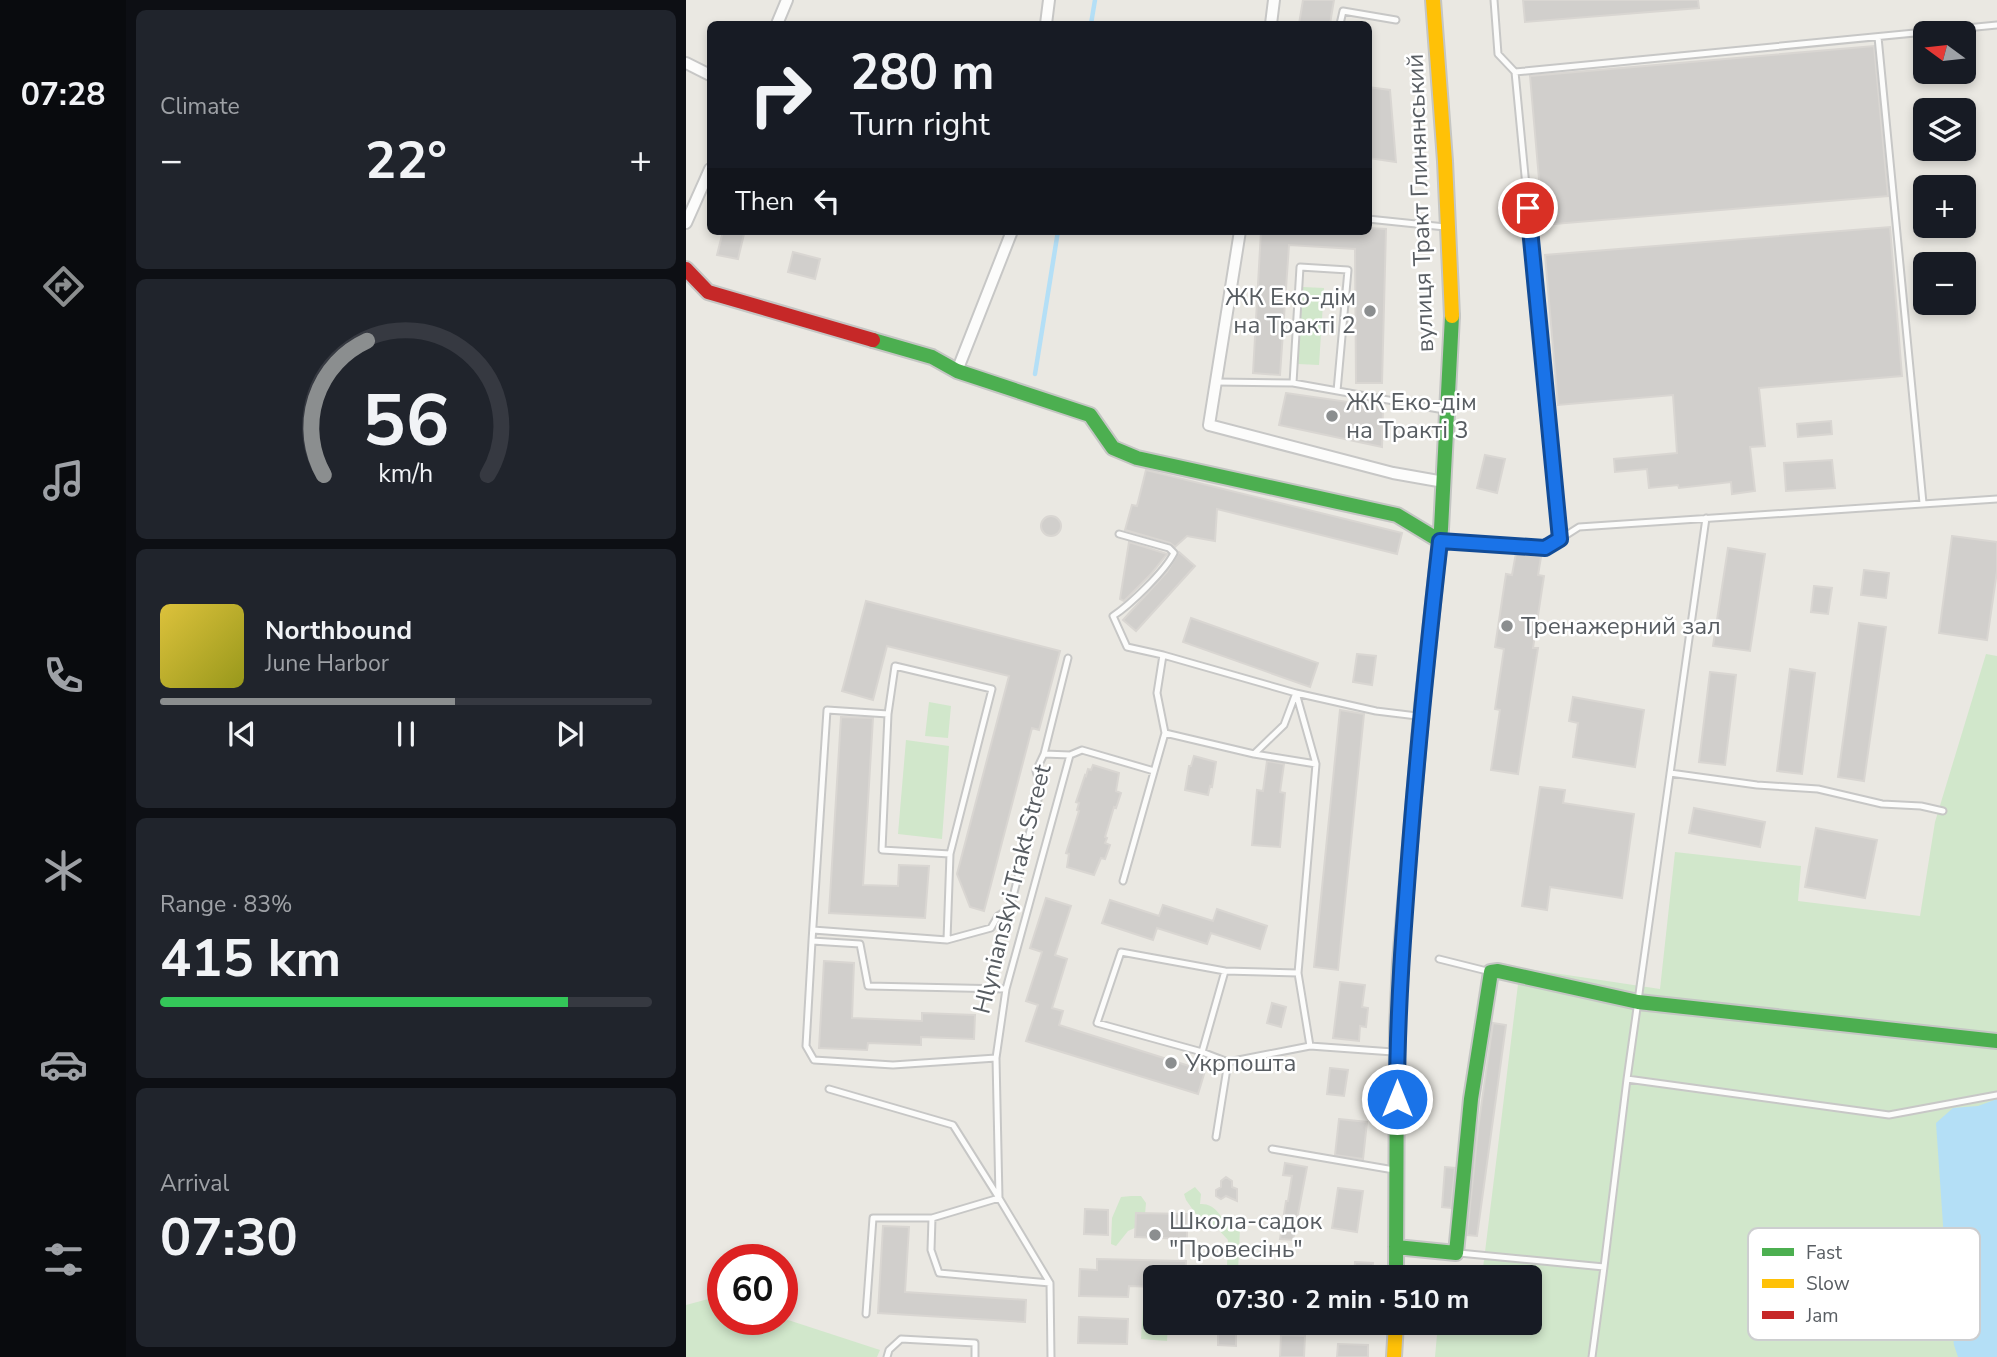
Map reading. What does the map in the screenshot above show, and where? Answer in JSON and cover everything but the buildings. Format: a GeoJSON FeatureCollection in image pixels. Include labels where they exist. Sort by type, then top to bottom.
{"type":"FeatureCollection","features":[{"type":"Feature","properties":{"kind":"street"},"geometry":{"type":"LineString","coordinates":[[777,21],[787,0]]}},
{"type":"Feature","properties":{"kind":"street"},"geometry":{"type":"LineString","coordinates":[[1046,21],[1049,0]]}},
{"type":"Feature","properties":{"kind":"street"},"geometry":{"type":"LineString","coordinates":[[1271,21],[1274,0]]}},
{"type":"Feature","properties":{"kind":"street","name":"вулиця Тракт Глинянський"},"geometry":{"type":"LineString","coordinates":[[1433,0],[1445,161],[1452,311],[1441,535]]}},
{"type":"Feature","properties":{"kind":"street"},"geometry":{"type":"LineString","coordinates":[[686,63],[707,74]]}},
{"type":"Feature","properties":{"kind":"street"},"geometry":{"type":"LineString","coordinates":[[686,223],[707,176]]}},
{"type":"Feature","properties":{"kind":"street"},"geometry":{"type":"LineString","coordinates":[[957,370],[1010,235]]}},
{"type":"Feature","properties":{"kind":"street"},"geometry":{"type":"LineString","coordinates":[[1239,235],[1209,425],[1393,473],[1444,482]]}},
{"type":"Feature","properties":{"kind":"street"},"geometry":{"type":"LineString","coordinates":[[686,269],[708,292],[932,357],[957,370],[1090,415],[1113,448],[1137,458],[1397,515],[1441,535],[1421,716],[1400,962],[1396,1265]]}},
{"type":"Feature","properties":{"kind":"street"},"geometry":{"type":"LineString","coordinates":[[1396,1247],[1456,1252],[1471,1099],[1491,972],[1498,971],[1638,1002],[1997,1041]]}},
{"type":"Feature","properties":{"kind":"street"},"geometry":{"type":"LineString","coordinates":[[1394,1357],[1395,1335]]}},
{"type":"Feature","properties":{"kind":"lane"},"geometry":{"type":"LineString","coordinates":[[1494,0],[1498,54],[1515,72],[1560,539]]}},
{"type":"Feature","properties":{"kind":"lane"},"geometry":{"type":"LineString","coordinates":[[1341,21],[1343,11],[1396,20]]}},
{"type":"Feature","properties":{"kind":"lane"},"geometry":{"type":"LineString","coordinates":[[1515,72],[1997,25]]}},
{"type":"Feature","properties":{"kind":"lane"},"geometry":{"type":"LineString","coordinates":[[1878,37],[1923,503]]}},
{"type":"Feature","properties":{"kind":"lane"},"geometry":{"type":"LineString","coordinates":[[1372,219],[1448,227]]}},
{"type":"Feature","properties":{"kind":"lane"},"geometry":{"type":"LineString","coordinates":[[1293,383],[1300,267],[1348,270],[1337,391]]}},
{"type":"Feature","properties":{"kind":"lane"},"geometry":{"type":"LineString","coordinates":[[1216,382],[1293,383],[1447,411]]}},
{"type":"Feature","properties":{"kind":"lane"},"geometry":{"type":"LineString","coordinates":[[1441,535],[1545,548],[1579,527],[1997,499]]}},
{"type":"Feature","properties":{"kind":"lane"},"geometry":{"type":"LineString","coordinates":[[1592,1357],[1638,1002],[1706,518]]}},
{"type":"Feature","properties":{"kind":"lane"},"geometry":{"type":"LineString","coordinates":[[1119,534],[1172,550],[1172,557],[1162,570],[1123,610],[1113,616],[1127,647],[1296,693],[1376,710],[1421,716]]}},
{"type":"Feature","properties":{"kind":"lane"},"geometry":{"type":"LineString","coordinates":[[1123,881],[1165,733],[1157,693],[1163,655]]}},
{"type":"Feature","properties":{"kind":"lane"},"geometry":{"type":"LineString","coordinates":[[813,930],[947,940],[991,928],[998,916],[1010,908],[1041,788],[1036,771],[1044,754],[1068,658]]}},
{"type":"Feature","properties":{"kind":"lane"},"geometry":{"type":"LineString","coordinates":[[947,940],[950,854],[992,689],[895,666],[888,714],[882,850],[950,854]]}},
{"type":"Feature","properties":{"kind":"lane"},"geometry":{"type":"LineString","coordinates":[[1254,754],[1284,725],[1296,693]]}},
{"type":"Feature","properties":{"kind":"lane"},"geometry":{"type":"LineString","coordinates":[[1296,693],[1316,764],[1298,973],[1310,1046]]}},
{"type":"Feature","properties":{"kind":"lane"},"geometry":{"type":"LineString","coordinates":[[888,714],[827,710],[806,1046],[814,1060],[893,1065],[996,1058]]}},
{"type":"Feature","properties":{"kind":"lane"},"geometry":{"type":"LineString","coordinates":[[1165,733],[1254,754],[1316,764]]}},
{"type":"Feature","properties":{"kind":"lane"},"geometry":{"type":"LineString","coordinates":[[1044,754],[1070,755],[1082,750],[1154,771]]}},
{"type":"Feature","properties":{"kind":"lane","name":"Hlynianskyi Trakt Street"},"geometry":{"type":"LineString","coordinates":[[1050,1283],[999,1198],[996,1058],[1006,989],[1070,755]]}},
{"type":"Feature","properties":{"kind":"lane"},"geometry":{"type":"LineString","coordinates":[[1670,773],[1757,785],[1818,789],[1882,804],[1921,806],[1943,811]]}},
{"type":"Feature","properties":{"kind":"lane"},"geometry":{"type":"LineString","coordinates":[[812,942],[860,944],[868,986],[1006,989]]}},
{"type":"Feature","properties":{"kind":"lane"},"geometry":{"type":"LineString","coordinates":[[1298,973],[1225,971],[1121,952],[1097,1023],[1202,1052],[1228,1062],[1310,1046],[1397,1052]]}},
{"type":"Feature","properties":{"kind":"lane"},"geometry":{"type":"LineString","coordinates":[[1440,960],[1491,972]]}},
{"type":"Feature","properties":{"kind":"lane"},"geometry":{"type":"LineString","coordinates":[[1202,1052],[1225,971]]}},
{"type":"Feature","properties":{"kind":"lane"},"geometry":{"type":"LineString","coordinates":[[1216,1137],[1228,1062]]}},
{"type":"Feature","properties":{"kind":"lane"},"geometry":{"type":"LineString","coordinates":[[1628,1079],[1889,1115],[1997,1095]]}},
{"type":"Feature","properties":{"kind":"lane"},"geometry":{"type":"LineString","coordinates":[[829,1089],[953,1125],[999,1198],[932,1218],[873,1218],[866,1314]]}},
{"type":"Feature","properties":{"kind":"lane"},"geometry":{"type":"LineString","coordinates":[[1272,1149],[1397,1170]]}},
{"type":"Feature","properties":{"kind":"lane"},"geometry":{"type":"LineString","coordinates":[[932,1218],[931,1250],[939,1273],[1050,1283],[1051,1357]]}},
{"type":"Feature","properties":{"kind":"lane"},"geometry":{"type":"LineString","coordinates":[[1456,1252],[1604,1267]]}},
{"type":"Feature","properties":{"kind":"lane"},"geometry":{"type":"LineString","coordinates":[[887,1357],[889,1350],[901,1339],[975,1343],[975,1357]]}},
{"type":"Feature","properties":{"kind":"green space"},"geometry":{"type":"Polygon","coordinates":[[[1303,287],[1324,288],[1319,365],[1298,364],[1303,287]]]}},
{"type":"Feature","properties":{"kind":"green space"},"geometry":{"type":"Polygon","coordinates":[[[1986,654],[1997,656],[1997,1357],[1435,1357],[1437,1335],[1542,1335],[1542,1265],[1483,1265],[1520,968],[1660,989],[1675,852],[1801,866],[1798,901],[1920,916],[1935,822],[1986,654]]]}},
{"type":"Feature","properties":{"kind":"green space"},"geometry":{"type":"Polygon","coordinates":[[[929,702],[951,706],[948,738],[925,736],[929,702]]]}},
{"type":"Feature","properties":{"kind":"green space"},"geometry":{"type":"Polygon","coordinates":[[[906,740],[949,746],[942,839],[898,834],[906,740]]]}},
{"type":"Feature","properties":{"kind":"green space"},"geometry":{"type":"Polygon","coordinates":[[[1195,1187],[1201,1194],[1200,1204],[1213,1208],[1229,1226],[1240,1228],[1238,1265],[1227,1265],[1228,1240],[1217,1228],[1203,1224],[1184,1194],[1195,1187]]]}},
{"type":"Feature","properties":{"kind":"green space"},"geometry":{"type":"Polygon","coordinates":[[[1141,1196],[1146,1203],[1145,1214],[1137,1227],[1128,1231],[1116,1246],[1111,1244],[1112,1218],[1121,1197],[1141,1196]]]}},
{"type":"Feature","properties":{"kind":"green space"},"geometry":{"type":"Polygon","coordinates":[[[707,1299],[707,1335],[798,1335],[798,1323],[880,1350],[877,1357],[686,1357],[686,1305],[707,1299]]]}},
{"type":"Feature","properties":{"kind":"green space"},"geometry":{"type":"Polygon","coordinates":[[[1143,1306],[1143,1335],[1167,1335],[1167,1341],[1141,1339],[1143,1306]]]}},
{"type":"Feature","properties":{"kind":"water"},"geometry":{"type":"Polygon","coordinates":[[[1997,1099],[1997,1357],[1958,1357],[1953,1340],[1980,1340],[1980,1228],[1943,1228],[1936,1123],[1953,1108],[1978,1106],[1997,1099]]]}},
{"type":"Feature","properties":{"kind":"waterway"},"geometry":{"type":"LineString","coordinates":[[1092,21],[1095,0]]}},
{"type":"Feature","properties":{"kind":"waterway"},"geometry":{"type":"LineString","coordinates":[[1035,374],[1057,235]]}},
{"type":"Feature","properties":{"kind":"traffic: fast"},"geometry":{"type":"LineString","coordinates":[[1396,1265],[1397,1028],[1400,962],[1421,716],[1441,529],[1452,316]]}},
{"type":"Feature","properties":{"kind":"traffic: fast"},"geometry":{"type":"LineString","coordinates":[[873,340],[932,357],[957,371],[1090,415],[1113,448],[1137,458],[1397,515],[1440,541]]}},
{"type":"Feature","properties":{"kind":"traffic: fast"},"geometry":{"type":"LineString","coordinates":[[1396,1247],[1456,1253],[1471,1099],[1491,972],[1498,971],[1638,1002],[1997,1041]]}},
{"type":"Feature","properties":{"kind":"traffic: slow"},"geometry":{"type":"LineString","coordinates":[[1433,0],[1445,161],[1452,316]]}},
{"type":"Feature","properties":{"kind":"traffic: slow"},"geometry":{"type":"LineString","coordinates":[[1394,1357],[1395,1335]]}},
{"type":"Feature","properties":{"kind":"traffic: jam"},"geometry":{"type":"LineString","coordinates":[[686,269],[708,292],[873,340]]}},
{"type":"Feature","properties":{"kind":"place","name":"ЖК Еко-дім на Тракті 2"},"geometry":{"type":"Point","coordinates":[1370,311]}},
{"type":"Feature","properties":{"kind":"place","name":"ЖК Еко-дім на Тракті 3"},"geometry":{"type":"Point","coordinates":[1332,416]}},
{"type":"Feature","properties":{"kind":"place","name":"Тренажерний зал"},"geometry":{"type":"Point","coordinates":[1507,626]}},
{"type":"Feature","properties":{"kind":"place","name":"Укрпошта"},"geometry":{"type":"Point","coordinates":[1171,1063]}},
{"type":"Feature","properties":{"kind":"place","name":"Школа-садок \"Провесінь\""},"geometry":{"type":"Point","coordinates":[1155,1235]}},
{"type":"Feature","properties":{"kind":"route"},"geometry":{"type":"LineString","coordinates":[[1397,1099],[1400,962],[1421,716],[1440,541],[1545,548],[1560,539],[1528,208]]}}]}
